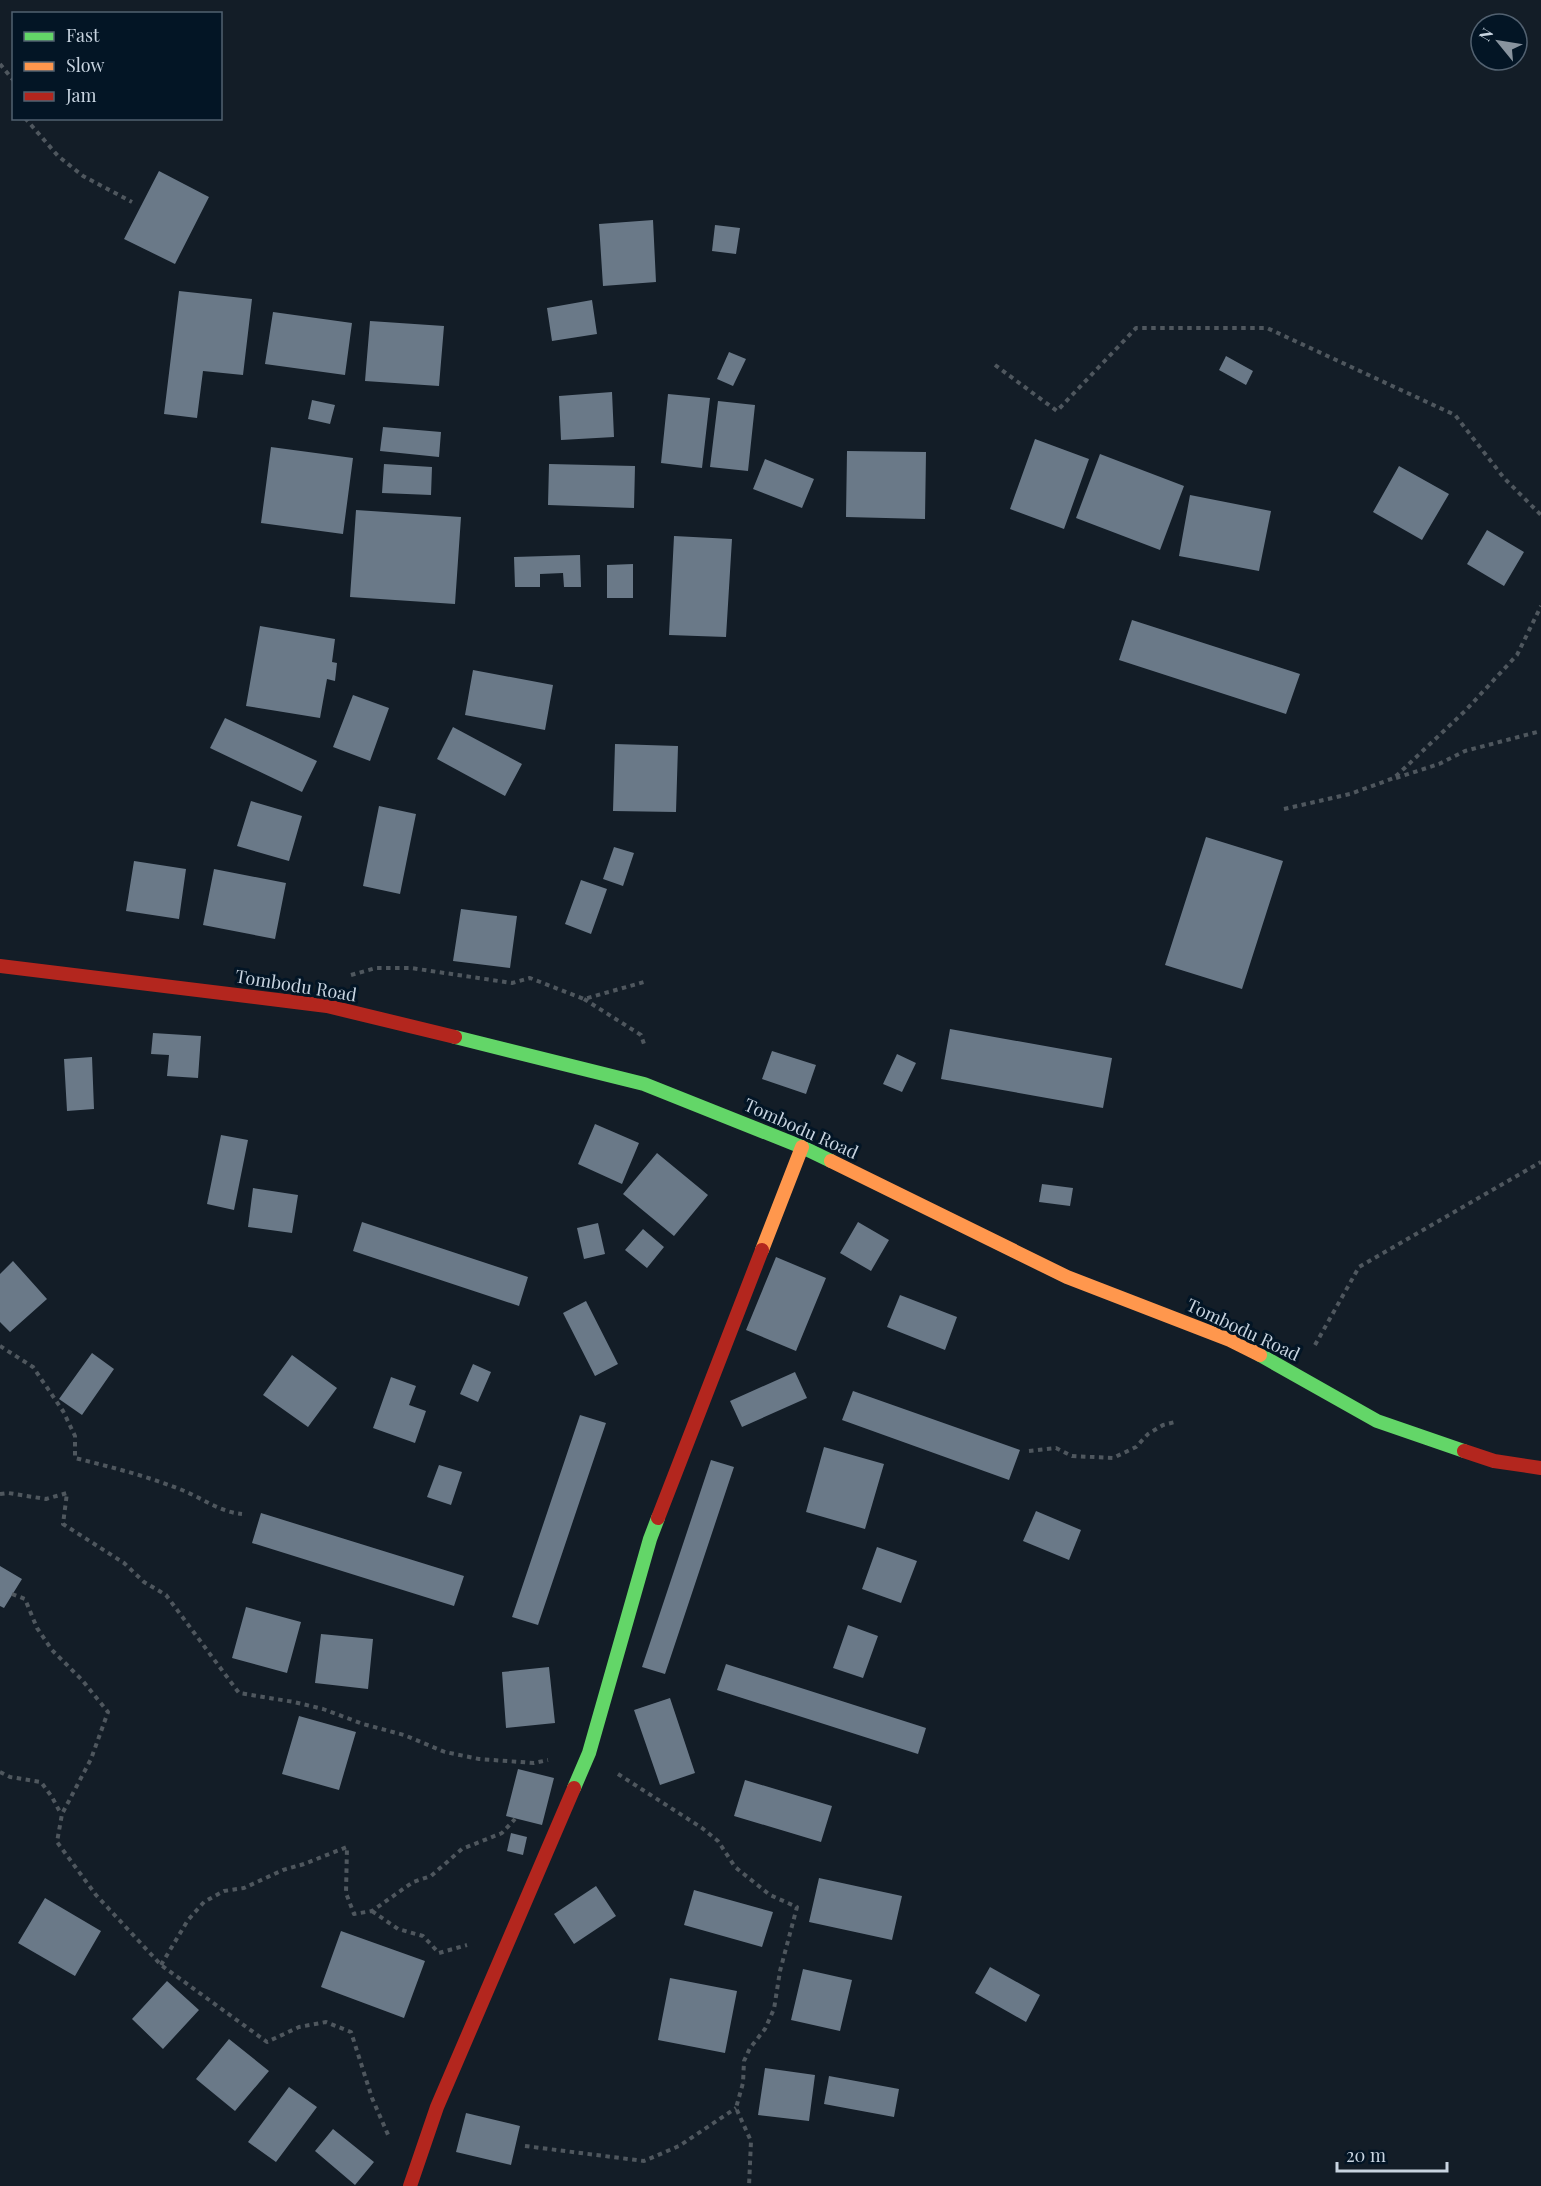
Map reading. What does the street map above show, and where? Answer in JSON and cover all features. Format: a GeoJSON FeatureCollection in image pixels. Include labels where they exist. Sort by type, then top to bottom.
{"type":"FeatureCollection","features":[{"type":"Feature","properties":{"kind":"main road","name":"Tombodu Road"},"geometry":{"type":"LineString","coordinates":[[0,966],[327,1006],[644,1084],[802,1146],[1068,1277],[1230,1340],[1298,1375],[1377,1421],[1494,1461],[1541,1468]]}},
{"type":"Feature","properties":{"kind":"main road"},"geometry":{"type":"LineString","coordinates":[[410,2186],[437,2107],[589,1753],[650,1539],[802,1146]]}},
{"type":"Feature","properties":{"kind":"path"},"geometry":{"type":"LineString","coordinates":[[0,64],[12,79]]}},
{"type":"Feature","properties":{"kind":"path"},"geometry":{"type":"LineString","coordinates":[[28,120],[58,156],[83,176],[132,202]]}},
{"type":"Feature","properties":{"kind":"path"},"geometry":{"type":"LineString","coordinates":[[995,365],[1057,411],[1136,328],[1267,328],[1455,415],[1504,478],[1541,515]]}},
{"type":"Feature","properties":{"kind":"path"},"geometry":{"type":"LineString","coordinates":[[1394,778],[1465,711],[1517,655],[1541,606]]}},
{"type":"Feature","properties":{"kind":"path"},"geometry":{"type":"LineString","coordinates":[[1284,809],[1350,794],[1439,764],[1465,751],[1541,731]]}},
{"type":"Feature","properties":{"kind":"path"},"geometry":{"type":"LineString","coordinates":[[327,1006],[348,976],[376,968],[411,968],[512,983],[530,978],[584,999],[641,1035],[645,1043],[644,1084]]}},
{"type":"Feature","properties":{"kind":"path"},"geometry":{"type":"LineString","coordinates":[[584,999],[644,982]]}},
{"type":"Feature","properties":{"kind":"path"},"geometry":{"type":"LineString","coordinates":[[1298,1375],[1359,1267],[1541,1162]]}},
{"type":"Feature","properties":{"kind":"path"},"geometry":{"type":"LineString","coordinates":[[0,1346],[33,1367],[63,1411],[75,1436],[75,1458],[150,1479],[181,1490],[230,1513],[242,1514]]}},
{"type":"Feature","properties":{"kind":"path"},"geometry":{"type":"LineString","coordinates":[[1029,1451],[1056,1448],[1072,1456],[1113,1458],[1137,1447],[1148,1434],[1163,1425],[1175,1422]]}},
{"type":"Feature","properties":{"kind":"path"},"geometry":{"type":"LineString","coordinates":[[0,1494],[8,1493],[45,1499],[67,1493],[63,1524],[124,1563],[144,1582],[166,1594],[239,1693],[323,1709],[363,1724],[404,1735],[445,1752],[479,1759],[534,1762],[589,1753],[702,1828],[718,1841],[735,1867],[770,1895],[797,1907],[780,1971],[774,2009],[765,2029],[750,2048],[744,2061],[743,2083],[736,2108],[751,2141],[749,2186]]}},
{"type":"Feature","properties":{"kind":"path"},"geometry":{"type":"LineString","coordinates":[[12,1594],[25,1599],[37,1628],[52,1650],[82,1680],[108,1712],[91,1758],[62,1814],[57,1842],[96,1895],[161,1965],[267,2042],[298,2027],[326,2022],[351,2032],[372,2098],[393,2147]]}},
{"type":"Feature","properties":{"kind":"path"},"geometry":{"type":"LineString","coordinates":[[0,1772],[10,1777],[41,1782],[62,1814]]}},
{"type":"Feature","properties":{"kind":"path"},"geometry":{"type":"LineString","coordinates":[[161,1965],[188,1920],[204,1902],[224,1891],[244,1888],[283,1870],[347,1847],[346,1893],[354,1914],[372,1911],[413,1882],[431,1876],[462,1849],[502,1833],[515,1819]]}},
{"type":"Feature","properties":{"kind":"path"},"geometry":{"type":"LineString","coordinates":[[372,1911],[398,1929],[423,1936],[439,1953],[473,1943]]}},
{"type":"Feature","properties":{"kind":"path"},"geometry":{"type":"LineString","coordinates":[[525,2146],[644,2161],[679,2146],[736,2108]]}},
{"type":"Feature","properties":{"kind":"building"},"geometry":{"type":"Polygon","coordinates":[[[159,171],[209,197],[175,264],[124,239],[159,171]]]}},
{"type":"Feature","properties":{"kind":"building"},"geometry":{"type":"Polygon","coordinates":[[[653,220],[656,282],[603,286],[599,224],[653,220]]]}},
{"type":"Feature","properties":{"kind":"building"},"geometry":{"type":"Polygon","coordinates":[[[715,225],[740,228],[736,254],[712,251],[715,225]]]}},
{"type":"Feature","properties":{"kind":"building"},"geometry":{"type":"Polygon","coordinates":[[[179,291],[252,299],[243,375],[203,371],[197,418],[164,414],[179,291]]]}},
{"type":"Feature","properties":{"kind":"building"},"geometry":{"type":"Polygon","coordinates":[[[592,300],[597,334],[552,341],[547,308],[592,300]]]}},
{"type":"Feature","properties":{"kind":"building"},"geometry":{"type":"Polygon","coordinates":[[[273,312],[352,323],[345,375],[265,364],[273,312]]]}},
{"type":"Feature","properties":{"kind":"building"},"geometry":{"type":"Polygon","coordinates":[[[370,321],[444,326],[439,386],[365,381],[370,321]]]}},
{"type":"Feature","properties":{"kind":"building"},"geometry":{"type":"Polygon","coordinates":[[[729,352],[746,359],[733,386],[717,379],[729,352]]]}},
{"type":"Feature","properties":{"kind":"building"},"geometry":{"type":"Polygon","coordinates":[[[1226,356],[1253,371],[1246,385],[1219,370],[1226,356]]]}},
{"type":"Feature","properties":{"kind":"building"},"geometry":{"type":"Polygon","coordinates":[[[612,392],[614,437],[561,440],[559,396],[612,392]]]}},
{"type":"Feature","properties":{"kind":"building"},"geometry":{"type":"Polygon","coordinates":[[[668,394],[710,398],[702,468],[661,463],[668,394]]]}},
{"type":"Feature","properties":{"kind":"building"},"geometry":{"type":"Polygon","coordinates":[[[312,400],[335,405],[330,424],[308,419],[312,400]]]}},
{"type":"Feature","properties":{"kind":"building"},"geometry":{"type":"Polygon","coordinates":[[[718,401],[755,405],[748,471],[710,467],[718,401]]]}},
{"type":"Feature","properties":{"kind":"building"},"geometry":{"type":"Polygon","coordinates":[[[383,427],[441,432],[439,457],[380,451],[383,427]]]}},
{"type":"Feature","properties":{"kind":"building"},"geometry":{"type":"Polygon","coordinates":[[[1035,439],[1089,459],[1064,529],[1010,509],[1035,439]]]}},
{"type":"Feature","properties":{"kind":"building"},"geometry":{"type":"Polygon","coordinates":[[[271,447],[353,458],[343,534],[261,523],[271,447]]]}},
{"type":"Feature","properties":{"kind":"building"},"geometry":{"type":"Polygon","coordinates":[[[847,451],[926,452],[925,519],[846,517],[847,451]]]}},
{"type":"Feature","properties":{"kind":"building"},"geometry":{"type":"Polygon","coordinates":[[[1100,454],[1184,486],[1160,550],[1076,518],[1100,454]]]}},
{"type":"Feature","properties":{"kind":"building"},"geometry":{"type":"Polygon","coordinates":[[[765,459],[814,479],[802,508],[753,489],[765,459]]]}},
{"type":"Feature","properties":{"kind":"building"},"geometry":{"type":"Polygon","coordinates":[[[384,464],[432,467],[431,495],[382,493],[384,464]]]}},
{"type":"Feature","properties":{"kind":"building"},"geometry":{"type":"Polygon","coordinates":[[[549,464],[635,466],[634,508],[548,505],[549,464]]]}},
{"type":"Feature","properties":{"kind":"building"},"geometry":{"type":"Polygon","coordinates":[[[1399,466],[1449,494],[1422,540],[1373,512],[1399,466]]]}},
{"type":"Feature","properties":{"kind":"building"},"geometry":{"type":"Polygon","coordinates":[[[1190,495],[1271,511],[1259,571],[1179,556],[1190,495]]]}},
{"type":"Feature","properties":{"kind":"building"},"geometry":{"type":"Polygon","coordinates":[[[356,510],[461,517],[455,604],[350,597],[356,510]]]}},
{"type":"Feature","properties":{"kind":"building"},"geometry":{"type":"Polygon","coordinates":[[[1487,530],[1524,552],[1504,586],[1467,564],[1487,530]]]}},
{"type":"Feature","properties":{"kind":"building"},"geometry":{"type":"Polygon","coordinates":[[[674,536],[732,539],[726,637],[669,635],[674,536]]]}},
{"type":"Feature","properties":{"kind":"building"},"geometry":{"type":"Polygon","coordinates":[[[580,555],[581,587],[564,587],[563,573],[540,574],[540,587],[515,587],[514,557],[580,555]]]}},
{"type":"Feature","properties":{"kind":"building"},"geometry":{"type":"Polygon","coordinates":[[[633,564],[633,598],[607,598],[607,565],[633,564]]]}},
{"type":"Feature","properties":{"kind":"building"},"geometry":{"type":"Polygon","coordinates":[[[1132,620],[1300,674],[1286,714],[1119,660],[1132,620]]]}},
{"type":"Feature","properties":{"kind":"building"},"geometry":{"type":"Polygon","coordinates":[[[260,626],[335,639],[332,662],[337,663],[335,681],[327,679],[320,718],[246,706],[260,626]]]}},
{"type":"Feature","properties":{"kind":"building"},"geometry":{"type":"Polygon","coordinates":[[[473,670],[553,685],[545,730],[465,715],[473,670]]]}},
{"type":"Feature","properties":{"kind":"building"},"geometry":{"type":"Polygon","coordinates":[[[353,695],[389,708],[370,761],[333,747],[353,695]]]}},
{"type":"Feature","properties":{"kind":"building"},"geometry":{"type":"Polygon","coordinates":[[[225,718],[317,761],[302,792],[210,748],[225,718]]]}},
{"type":"Feature","properties":{"kind":"building"},"geometry":{"type":"Polygon","coordinates":[[[453,727],[522,764],[505,796],[437,759],[453,727]]]}},
{"type":"Feature","properties":{"kind":"building"},"geometry":{"type":"Polygon","coordinates":[[[615,744],[678,746],[676,812],[613,811],[615,744]]]}},
{"type":"Feature","properties":{"kind":"building"},"geometry":{"type":"Polygon","coordinates":[[[251,801],[302,816],[289,861],[237,846],[251,801]]]}},
{"type":"Feature","properties":{"kind":"building"},"geometry":{"type":"Polygon","coordinates":[[[379,806],[416,814],[400,894],[363,886],[379,806]]]}},
{"type":"Feature","properties":{"kind":"building"},"geometry":{"type":"Polygon","coordinates":[[[1206,837],[1283,861],[1242,989],[1165,965],[1206,837]]]}},
{"type":"Feature","properties":{"kind":"building"},"geometry":{"type":"Polygon","coordinates":[[[614,847],[634,853],[623,886],[603,879],[614,847]]]}},
{"type":"Feature","properties":{"kind":"building"},"geometry":{"type":"Polygon","coordinates":[[[134,861],[186,869],[179,919],[126,911],[134,861]]]}},
{"type":"Feature","properties":{"kind":"building"},"geometry":{"type":"Polygon","coordinates":[[[214,869],[286,883],[275,939],[203,925],[214,869]]]}},
{"type":"Feature","properties":{"kind":"building"},"geometry":{"type":"Polygon","coordinates":[[[581,880],[607,889],[591,934],[565,924],[581,880]]]}},
{"type":"Feature","properties":{"kind":"building"},"geometry":{"type":"Polygon","coordinates":[[[461,909],[517,916],[510,968],[453,961],[461,909]]]}},
{"type":"Feature","properties":{"kind":"building"},"geometry":{"type":"Polygon","coordinates":[[[950,1029],[1112,1058],[1103,1108],[941,1079],[950,1029]]]}},
{"type":"Feature","properties":{"kind":"building"},"geometry":{"type":"Polygon","coordinates":[[[153,1033],[201,1036],[198,1078],[167,1076],[169,1055],[151,1054],[153,1033]]]}},
{"type":"Feature","properties":{"kind":"building"},"geometry":{"type":"Polygon","coordinates":[[[772,1051],[816,1065],[806,1094],[762,1079],[772,1051]]]}},
{"type":"Feature","properties":{"kind":"building"},"geometry":{"type":"Polygon","coordinates":[[[897,1054],[916,1063],[902,1092],[883,1084],[897,1054]]]}},
{"type":"Feature","properties":{"kind":"building"},"geometry":{"type":"Polygon","coordinates":[[[92,1057],[94,1109],[67,1111],[64,1059],[92,1057]]]}},
{"type":"Feature","properties":{"kind":"building"},"geometry":{"type":"Polygon","coordinates":[[[595,1124],[639,1143],[622,1184],[578,1164],[595,1124]]]}},
{"type":"Feature","properties":{"kind":"building"},"geometry":{"type":"Polygon","coordinates":[[[221,1135],[248,1140],[234,1210],[207,1204],[221,1135]]]}},
{"type":"Feature","properties":{"kind":"building"},"geometry":{"type":"Polygon","coordinates":[[[657,1153],[708,1195],[674,1236],[623,1194],[657,1153]]]}},
{"type":"Feature","properties":{"kind":"building"},"geometry":{"type":"Polygon","coordinates":[[[1042,1184],[1073,1188],[1070,1206],[1039,1202],[1042,1184]]]}},
{"type":"Feature","properties":{"kind":"building"},"geometry":{"type":"Polygon","coordinates":[[[253,1188],[298,1195],[292,1233],[248,1227],[253,1188]]]}},
{"type":"Feature","properties":{"kind":"building"},"geometry":{"type":"Polygon","coordinates":[[[362,1222],[528,1277],[519,1306],[353,1251],[362,1222]]]}},
{"type":"Feature","properties":{"kind":"building"},"geometry":{"type":"Polygon","coordinates":[[[858,1222],[889,1240],[871,1271],[840,1253],[858,1222]]]}},
{"type":"Feature","properties":{"kind":"building"},"geometry":{"type":"Polygon","coordinates":[[[598,1223],[605,1254],[584,1259],[577,1228],[598,1223]]]}},
{"type":"Feature","properties":{"kind":"building"},"geometry":{"type":"Polygon","coordinates":[[[643,1229],[664,1247],[647,1268],[625,1250],[643,1229]]]}},
{"type":"Feature","properties":{"kind":"building"},"geometry":{"type":"Polygon","coordinates":[[[776,1257],[826,1278],[796,1351],[746,1330],[776,1257]]]}},
{"type":"Feature","properties":{"kind":"building"},"geometry":{"type":"Polygon","coordinates":[[[13,1261],[47,1299],[10,1332],[0,1322],[0,1274],[13,1261]]]}},
{"type":"Feature","properties":{"kind":"building"},"geometry":{"type":"Polygon","coordinates":[[[900,1295],[957,1317],[945,1350],[887,1327],[900,1295]]]}},
{"type":"Feature","properties":{"kind":"building"},"geometry":{"type":"Polygon","coordinates":[[[586,1301],[618,1364],[595,1376],[563,1313],[586,1301]]]}},
{"type":"Feature","properties":{"kind":"building"},"geometry":{"type":"Polygon","coordinates":[[[92,1353],[114,1369],[82,1415],[59,1399],[92,1353]]]}},
{"type":"Feature","properties":{"kind":"building"},"geometry":{"type":"Polygon","coordinates":[[[292,1355],[337,1388],[308,1427],[263,1395],[292,1355]]]}},
{"type":"Feature","properties":{"kind":"building"},"geometry":{"type":"Polygon","coordinates":[[[473,1364],[491,1372],[478,1402],[460,1394],[473,1364]]]}},
{"type":"Feature","properties":{"kind":"building"},"geometry":{"type":"Polygon","coordinates":[[[795,1372],[807,1398],[742,1427],[730,1401],[795,1372]]]}},
{"type":"Feature","properties":{"kind":"building"},"geometry":{"type":"Polygon","coordinates":[[[391,1377],[416,1386],[409,1405],[426,1411],[415,1443],[373,1428],[391,1377]]]}},
{"type":"Feature","properties":{"kind":"building"},"geometry":{"type":"Polygon","coordinates":[[[853,1391],[1020,1450],[1009,1480],[842,1420],[853,1391]]]}},
{"type":"Feature","properties":{"kind":"building"},"geometry":{"type":"Polygon","coordinates":[[[580,1415],[606,1423],[538,1625],[512,1617],[580,1415]]]}},
{"type":"Feature","properties":{"kind":"building"},"geometry":{"type":"Polygon","coordinates":[[[824,1447],[884,1464],[865,1529],[806,1512],[824,1447]]]}},
{"type":"Feature","properties":{"kind":"building"},"geometry":{"type":"Polygon","coordinates":[[[711,1460],[734,1467],[665,1674],[642,1667],[711,1460]]]}},
{"type":"Feature","properties":{"kind":"building"},"geometry":{"type":"Polygon","coordinates":[[[439,1465],[462,1472],[451,1505],[427,1497],[439,1465]]]}},
{"type":"Feature","properties":{"kind":"building"},"geometry":{"type":"Polygon","coordinates":[[[1036,1511],[1081,1530],[1069,1560],[1023,1541],[1036,1511]]]}},
{"type":"Feature","properties":{"kind":"building"},"geometry":{"type":"Polygon","coordinates":[[[261,1513],[464,1576],[454,1606],[252,1543],[261,1513]]]}},
{"type":"Feature","properties":{"kind":"building"},"geometry":{"type":"Polygon","coordinates":[[[877,1547],[917,1561],[901,1603],[862,1589],[877,1547]]]}},
{"type":"Feature","properties":{"kind":"building"},"geometry":{"type":"Polygon","coordinates":[[[0,1566],[22,1579],[4,1608],[0,1606],[0,1566]]]}},
{"type":"Feature","properties":{"kind":"building"},"geometry":{"type":"Polygon","coordinates":[[[246,1607],[301,1622],[287,1673],[232,1658],[246,1607]]]}},
{"type":"Feature","properties":{"kind":"building"},"geometry":{"type":"Polygon","coordinates":[[[848,1625],[878,1636],[863,1678],[833,1668],[848,1625]]]}},
{"type":"Feature","properties":{"kind":"building"},"geometry":{"type":"Polygon","coordinates":[[[321,1634],[373,1639],[368,1689],[315,1683],[321,1634]]]}},
{"type":"Feature","properties":{"kind":"building"},"geometry":{"type":"Polygon","coordinates":[[[726,1664],[926,1728],[918,1754],[717,1690],[726,1664]]]}},
{"type":"Feature","properties":{"kind":"building"},"geometry":{"type":"Polygon","coordinates":[[[549,1667],[555,1723],[506,1728],[502,1672],[549,1667]]]}},
{"type":"Feature","properties":{"kind":"building"},"geometry":{"type":"Polygon","coordinates":[[[670,1698],[695,1773],[660,1785],[634,1710],[670,1698]]]}},
{"type":"Feature","properties":{"kind":"building"},"geometry":{"type":"Polygon","coordinates":[[[299,1716],[356,1732],[339,1790],[282,1774],[299,1716]]]}},
{"type":"Feature","properties":{"kind":"building"},"geometry":{"type":"Polygon","coordinates":[[[518,1769],[554,1778],[542,1825],[506,1816],[518,1769]]]}},
{"type":"Feature","properties":{"kind":"building"},"geometry":{"type":"Polygon","coordinates":[[[745,1780],[832,1806],[821,1842],[734,1816],[745,1780]]]}},
{"type":"Feature","properties":{"kind":"building"},"geometry":{"type":"Polygon","coordinates":[[[511,1833],[527,1837],[523,1855],[507,1851],[511,1833]]]}},
{"type":"Feature","properties":{"kind":"building"},"geometry":{"type":"Polygon","coordinates":[[[819,1878],[902,1896],[892,1940],[809,1922],[819,1878]]]}},
{"type":"Feature","properties":{"kind":"building"},"geometry":{"type":"Polygon","coordinates":[[[596,1886],[616,1916],[574,1944],[554,1914],[596,1886]]]}},
{"type":"Feature","properties":{"kind":"building"},"geometry":{"type":"Polygon","coordinates":[[[694,1890],[773,1912],[762,1947],[684,1925],[694,1890]]]}},
{"type":"Feature","properties":{"kind":"building"},"geometry":{"type":"Polygon","coordinates":[[[45,1898],[101,1931],[75,1976],[18,1943],[45,1898]]]}},
{"type":"Feature","properties":{"kind":"building"},"geometry":{"type":"Polygon","coordinates":[[[341,1931],[425,1961],[404,2018],[321,1987],[341,1931]]]}},
{"type":"Feature","properties":{"kind":"building"},"geometry":{"type":"Polygon","coordinates":[[[990,1967],[1040,1995],[1026,2022],[975,1993],[990,1967]]]}},
{"type":"Feature","properties":{"kind":"building"},"geometry":{"type":"Polygon","coordinates":[[[803,1969],[852,1980],[840,2031],[791,2020],[803,1969]]]}},
{"type":"Feature","properties":{"kind":"building"},"geometry":{"type":"Polygon","coordinates":[[[670,1978],[737,1991],[725,2053],[658,2040],[670,1978]]]}},
{"type":"Feature","properties":{"kind":"building"},"geometry":{"type":"Polygon","coordinates":[[[167,1981],[199,2010],[163,2049],[132,2019],[167,1981]]]}},
{"type":"Feature","properties":{"kind":"building"},"geometry":{"type":"Polygon","coordinates":[[[229,2039],[269,2071],[235,2111],[196,2079],[229,2039]]]}},
{"type":"Feature","properties":{"kind":"building"},"geometry":{"type":"Polygon","coordinates":[[[765,2068],[815,2075],[809,2121],[758,2115],[765,2068]]]}},
{"type":"Feature","properties":{"kind":"building"},"geometry":{"type":"Polygon","coordinates":[[[829,2076],[899,2089],[894,2117],[824,2104],[829,2076]]]}},
{"type":"Feature","properties":{"kind":"building"},"geometry":{"type":"Polygon","coordinates":[[[289,2087],[317,2107],[276,2162],[248,2142],[289,2087]]]}},
{"type":"Feature","properties":{"kind":"building"},"geometry":{"type":"Polygon","coordinates":[[[466,2113],[520,2126],[511,2165],[456,2152],[466,2113]]]}},
{"type":"Feature","properties":{"kind":"building"},"geometry":{"type":"Polygon","coordinates":[[[333,2129],[374,2162],[355,2185],[315,2151],[333,2129]]]}},
{"type":"Feature","properties":{"kind":"traffic: fast"},"geometry":{"type":"LineString","coordinates":[[455,1037],[644,1084],[802,1147],[831,1161]]}},
{"type":"Feature","properties":{"kind":"traffic: fast"},"geometry":{"type":"LineString","coordinates":[[1260,1355],[1377,1421],[1464,1451]]}},
{"type":"Feature","properties":{"kind":"traffic: fast"},"geometry":{"type":"LineString","coordinates":[[574,1788],[589,1753],[658,1518]]}},
{"type":"Feature","properties":{"kind":"traffic: slow"},"geometry":{"type":"LineString","coordinates":[[762,1250],[802,1147]]}},
{"type":"Feature","properties":{"kind":"traffic: slow"},"geometry":{"type":"LineString","coordinates":[[831,1161],[1067,1277],[1230,1340],[1260,1355]]}},
{"type":"Feature","properties":{"kind":"traffic: jam"},"geometry":{"type":"LineString","coordinates":[[0,966],[327,1006],[455,1037]]}},
{"type":"Feature","properties":{"kind":"traffic: jam"},"geometry":{"type":"LineString","coordinates":[[658,1518],[762,1250]]}},
{"type":"Feature","properties":{"kind":"traffic: jam"},"geometry":{"type":"LineString","coordinates":[[1464,1451],[1494,1461],[1541,1468]]}},
{"type":"Feature","properties":{"kind":"traffic: jam"},"geometry":{"type":"LineString","coordinates":[[410,2186],[437,2107],[574,1788]]}}]}
